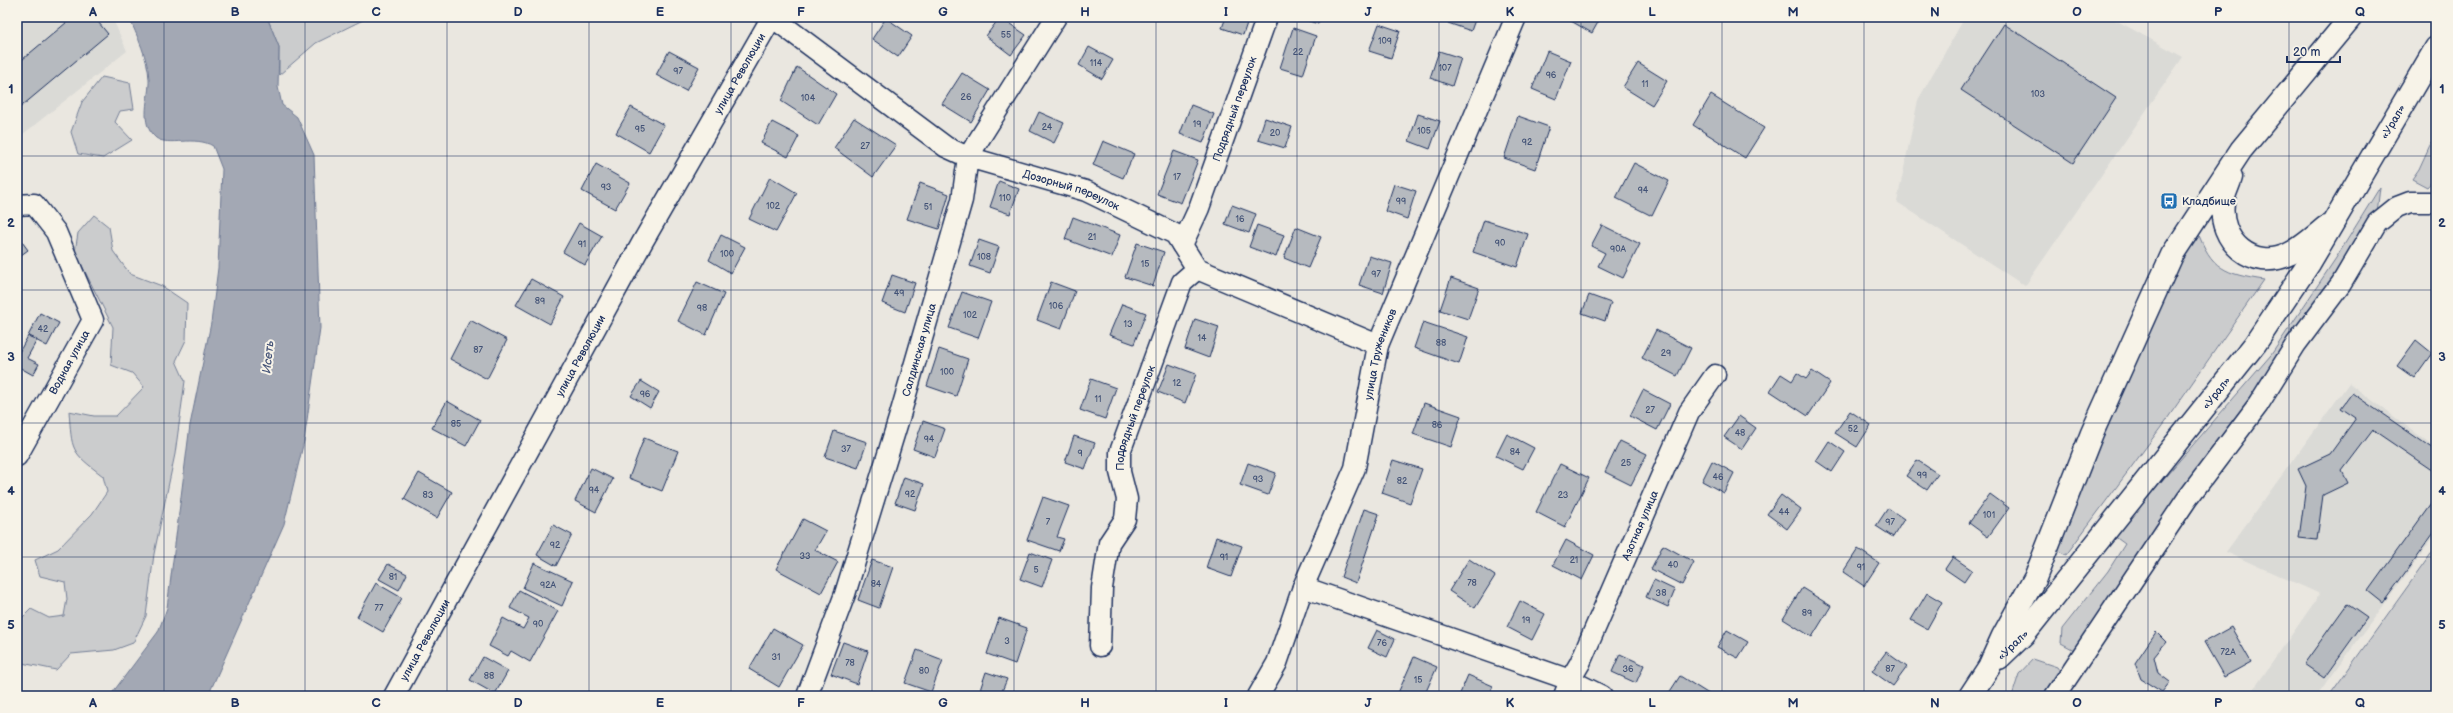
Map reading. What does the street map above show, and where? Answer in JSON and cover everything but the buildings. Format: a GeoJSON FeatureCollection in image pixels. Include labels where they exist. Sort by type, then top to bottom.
{"type":"FeatureCollection","features":[{"type":"Feature","properties":{"kind":"main road","name":"«Урал»"},"geometry":{"type":"LineString","coordinates":[[1989,667],[2003,636],[2035,578],[2092,434],[2172,255],[2241,150],[2351,17]]}},
{"type":"Feature","properties":{"kind":"main road","name":"«Урал»"},"geometry":{"type":"LineString","coordinates":[[1989,667],[2024,634],[2255,344],[2310,262],[2436,48]]}},
{"type":"Feature","properties":{"kind":"main road"},"geometry":{"type":"LineString","coordinates":[[2241,150],[2222,202],[2223,219],[2230,238],[2243,254],[2264,260],[2289,254],[2333,223]]}},
{"type":"Feature","properties":{"kind":"main road"},"geometry":{"type":"LineString","coordinates":[[1970,696],[1989,667]]}},
{"type":"Feature","properties":{"kind":"street","name":"Дозорный переулок"},"geometry":{"type":"LineString","coordinates":[[772,17],[946,147],[968,157],[1086,191],[1175,234],[1197,268]]}},
{"type":"Feature","properties":{"kind":"street","name":"улица Революции"},"geometry":{"type":"LineString","coordinates":[[394,696],[642,243],[772,17]]}},
{"type":"Feature","properties":{"kind":"street","name":"Салдинская улица"},"geometry":{"type":"LineString","coordinates":[[807,696],[845,594],[900,415],[962,200],[968,157],[1056,17]]}},
{"type":"Feature","properties":{"kind":"street","name":"Подрядный переулок"},"geometry":{"type":"LineString","coordinates":[[1182,245],[1199,208],[1267,17]]}},
{"type":"Feature","properties":{"kind":"street","name":"улица Тружеников"},"geometry":{"type":"LineString","coordinates":[[1258,696],[1278,663],[1303,587],[1355,468],[1378,345],[1516,17]]}},
{"type":"Feature","properties":{"kind":"street"},"geometry":{"type":"LineString","coordinates":[[2055,696],[2187,499],[2258,405],[2296,344],[2341,284],[2377,223],[2397,207],[2410,202],[2436,202]]}},
{"type":"Feature","properties":{"kind":"street","name":"Водная улица"},"geometry":{"type":"LineString","coordinates":[[17,456],[93,320],[56,232],[26,204]]}},
{"type":"Feature","properties":{"kind":"street","name":"Подрядный переулок"},"geometry":{"type":"LineString","coordinates":[[1100,646],[1102,588],[1108,543],[1125,519],[1127,499],[1120,472],[1120,452],[1182,282],[1197,268]]}},
{"type":"Feature","properties":{"kind":"street"},"geometry":{"type":"LineString","coordinates":[[1197,268],[1378,345]]}},
{"type":"Feature","properties":{"kind":"street","name":"Азотная улица"},"geometry":{"type":"LineString","coordinates":[[1567,688],[1580,663],[1689,412],[1715,375]]}},
{"type":"Feature","properties":{"kind":"street"},"geometry":{"type":"LineString","coordinates":[[1303,587],[1567,688],[1602,696]]}},
{"type":"Feature","properties":{"kind":"shaded area"},"geometry":{"type":"Polygon","coordinates":[[[17,17],[112,17],[127,51],[17,139],[17,17]]]}},
{"type":"Feature","properties":{"kind":"shaded area"},"geometry":{"type":"Polygon","coordinates":[[[267,17],[369,17],[316,43],[279,75],[279,47],[267,17]]]}},
{"type":"Feature","properties":{"kind":"shaded area"},"geometry":{"type":"Polygon","coordinates":[[[1965,17],[2110,17],[2183,57],[2025,286],[1897,202],[1918,100],[1965,17]]]}},
{"type":"Feature","properties":{"kind":"shaded area"},"geometry":{"type":"Polygon","coordinates":[[[102,77],[130,83],[134,109],[120,111],[115,122],[132,140],[103,158],[78,154],[71,132],[82,102],[102,77]]]}},
{"type":"Feature","properties":{"kind":"shaded area"},"geometry":{"type":"Polygon","coordinates":[[[2436,132],[2436,177],[2427,187],[2412,179],[2419,169],[2436,132]]]}},
{"type":"Feature","properties":{"kind":"shaded area"},"geometry":{"type":"Polygon","coordinates":[[[2380,187],[2377,213],[2344,269],[2156,525],[2076,651],[2061,643],[2062,629],[2108,571],[2125,544],[2114,536],[2271,355],[2336,258],[2380,187]]]}},
{"type":"Feature","properties":{"kind":"shaded area"},"geometry":{"type":"Polygon","coordinates":[[[94,215],[109,227],[113,251],[130,274],[162,286],[187,303],[186,340],[176,361],[185,381],[175,454],[154,554],[146,616],[133,643],[114,650],[71,654],[56,670],[17,662],[17,623],[31,609],[49,618],[64,616],[67,599],[65,582],[40,576],[35,560],[58,549],[92,514],[107,492],[103,476],[84,461],[72,443],[69,411],[94,416],[116,416],[144,387],[132,373],[111,365],[113,327],[75,252],[78,233],[94,215]]]}},
{"type":"Feature","properties":{"kind":"shaded area"},"geometry":{"type":"Polygon","coordinates":[[[2197,230],[2208,253],[2221,267],[2229,272],[2264,280],[2167,419],[2066,555],[2057,550],[2148,323],[2197,230]]]}},
{"type":"Feature","properties":{"kind":"shaded area"},"geometry":{"type":"Polygon","coordinates":[[[2349,383],[2436,448],[2436,534],[2317,696],[2249,696],[2320,594],[2226,552],[2349,383]]]}},
{"type":"Feature","properties":{"kind":"shaded area"},"geometry":{"type":"Polygon","coordinates":[[[2436,547],[2436,696],[2329,696],[2436,547]]]}},
{"type":"Feature","properties":{"kind":"shaded area"},"geometry":{"type":"Polygon","coordinates":[[[2033,659],[2057,667],[2064,678],[2040,696],[2012,696],[2019,674],[2033,659]]]}},
{"type":"Feature","properties":{"kind":"water","name":"Исеть"},"geometry":{"type":"Polygon","coordinates":[[[129,17],[267,17],[279,47],[278,87],[282,105],[297,117],[314,155],[320,328],[304,441],[284,524],[208,696],[110,696],[158,632],[167,608],[190,425],[211,323],[218,268],[222,169],[213,146],[198,141],[167,142],[156,138],[151,132],[147,125],[146,117],[149,86],[147,63],[129,17]]]}},
{"type":"Feature","properties":{"kind":"place","name":"Кладбище"},"geometry":{"type":"Point","coordinates":[2169,201]}}]}
